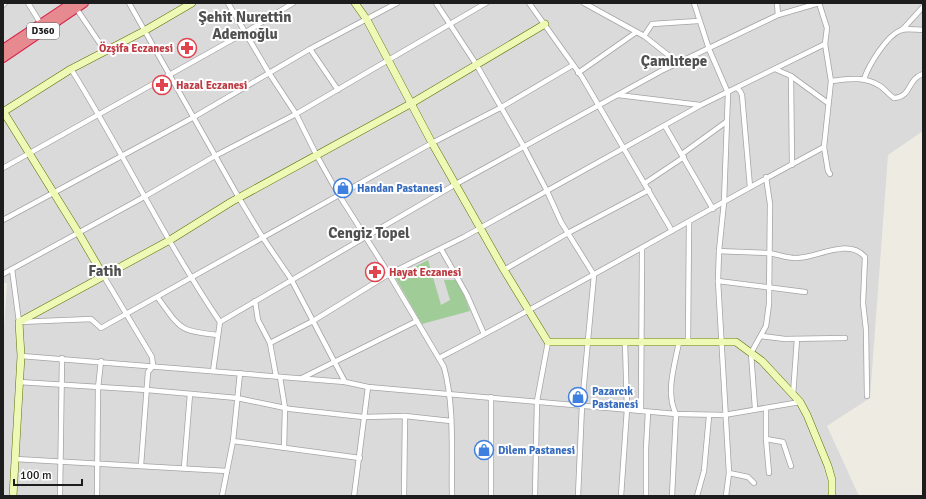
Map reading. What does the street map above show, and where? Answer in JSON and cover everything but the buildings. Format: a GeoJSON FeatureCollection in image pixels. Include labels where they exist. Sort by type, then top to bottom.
{"type":"FeatureCollection","features":[{"type":"Feature","properties":{"kind":"highway","name":"D360"},"geometry":{"type":"LineString","coordinates":[[3,49],[41,24],[74,6],[84,3]]}},
{"type":"Feature","properties":{"kind":"highway","name":"D360"},"geometry":{"type":"LineString","coordinates":[[3,58],[74,6]]}},
{"type":"Feature","properties":{"kind":"street"},"geometry":{"type":"LineString","coordinates":[[28,3],[41,24]]}},
{"type":"Feature","properties":{"kind":"street"},"geometry":{"type":"LineString","coordinates":[[128,3],[239,198],[263,238],[291,279],[345,382]]}},
{"type":"Feature","properties":{"kind":"street"},"geometry":{"type":"LineString","coordinates":[[141,465],[148,372],[153,366],[152,357],[54,192],[3,112],[71,69],[144,31],[192,3]]}},
{"type":"Feature","properties":{"kind":"street"},"geometry":{"type":"LineString","coordinates":[[228,3],[269,73],[296,114],[316,156],[339,195],[390,274],[439,358],[446,377],[449,394],[451,420],[452,496]]}},
{"type":"Feature","properties":{"kind":"street"},"geometry":{"type":"LineString","coordinates":[[3,168],[246,32],[292,3]]}},
{"type":"Feature","properties":{"kind":"street"},"geometry":{"type":"LineString","coordinates":[[355,3],[367,20],[432,143],[504,270],[530,310],[548,342],[537,401],[535,496]]}},
{"type":"Feature","properties":{"kind":"street"},"geometry":{"type":"LineString","coordinates":[[3,220],[194,117],[310,49],[397,3]]}},
{"type":"Feature","properties":{"kind":"street"},"geometry":{"type":"LineString","coordinates":[[436,3],[476,64],[500,108],[524,147],[568,233],[594,275],[582,405],[578,496]]}},
{"type":"Feature","properties":{"kind":"street"},"geometry":{"type":"LineString","coordinates":[[3,274],[144,197],[215,156],[296,114],[486,3]]}},
{"type":"Feature","properties":{"kind":"street"},"geometry":{"type":"LineString","coordinates":[[529,3],[573,65],[645,183],[672,231]]}},
{"type":"Feature","properties":{"kind":"street"},"geometry":{"type":"LineString","coordinates":[[584,3],[635,33],[644,36],[677,62]]}},
{"type":"Feature","properties":{"kind":"street"},"geometry":{"type":"LineString","coordinates":[[694,3],[698,21],[728,93],[724,202],[719,251],[718,282],[723,342],[724,415],[729,473],[726,496]]}},
{"type":"Feature","properties":{"kind":"street"},"geometry":{"type":"LineString","coordinates":[[777,3],[778,15]]}},
{"type":"Feature","properties":{"kind":"street"},"geometry":{"type":"LineString","coordinates":[[220,322],[291,279],[456,184],[677,62],[709,49],[778,15],[820,3],[827,28],[825,44],[831,81],[824,147],[828,171],[830,174]]}},
{"type":"Feature","properties":{"kind":"street"},"geometry":{"type":"LineString","coordinates":[[74,6],[105,51]]}},
{"type":"Feature","properties":{"kind":"street"},"geometry":{"type":"LineString","coordinates":[[864,79],[868,67],[877,55],[923,7]]}},
{"type":"Feature","properties":{"kind":"street"},"geometry":{"type":"LineString","coordinates":[[644,36],[652,24],[698,21]]}},
{"type":"Feature","properties":{"kind":"street"},"geometry":{"type":"LineString","coordinates":[[19,322],[103,275],[170,240],[239,198],[412,103],[545,24]]}},
{"type":"Feature","properties":{"kind":"street"},"geometry":{"type":"LineString","coordinates":[[902,30],[923,30]]}},
{"type":"Feature","properties":{"kind":"street"},"geometry":{"type":"LineString","coordinates":[[578,73],[635,33]]}},
{"type":"Feature","properties":{"kind":"street"},"geometry":{"type":"LineString","coordinates":[[270,343],[313,321],[390,274],[481,228],[701,105],[825,44]]}},
{"type":"Feature","properties":{"kind":"street"},"geometry":{"type":"LineString","coordinates":[[310,49],[338,90]]}},
{"type":"Feature","properties":{"kind":"street"},"geometry":{"type":"LineString","coordinates":[[19,322],[90,319],[101,328],[158,298],[432,143],[500,108],[573,65]]}},
{"type":"Feature","properties":{"kind":"street"},"geometry":{"type":"LineString","coordinates":[[71,69],[99,114],[121,156],[191,278],[220,322],[213,371]]}},
{"type":"Feature","properties":{"kind":"street"},"geometry":{"type":"LineString","coordinates":[[775,69],[791,76],[828,103]]}},
{"type":"Feature","properties":{"kind":"street"},"geometry":{"type":"LineString","coordinates":[[831,81],[864,79],[880,86],[894,98],[901,98],[905,95],[915,79],[923,74]]}},
{"type":"Feature","properties":{"kind":"street"},"geometry":{"type":"LineString","coordinates":[[791,76],[792,165]]}},
{"type":"Feature","properties":{"kind":"street"},"geometry":{"type":"LineString","coordinates":[[737,88],[740,90],[742,95],[750,187]]}},
{"type":"Feature","properties":{"kind":"street"},"geometry":{"type":"LineString","coordinates":[[618,95],[701,105]]}},
{"type":"Feature","properties":{"kind":"street"},"geometry":{"type":"LineString","coordinates":[[645,183],[726,122]]}},
{"type":"Feature","properties":{"kind":"street"},"geometry":{"type":"LineString","coordinates":[[665,126],[683,155],[712,209]]}},
{"type":"Feature","properties":{"kind":"street"},"geometry":{"type":"LineString","coordinates":[[439,358],[689,223],[766,177],[792,165],[824,147]]}},
{"type":"Feature","properties":{"kind":"street"},"geometry":{"type":"LineString","coordinates":[[755,408],[751,353],[766,326],[769,304],[770,204],[766,177]]}},
{"type":"Feature","properties":{"kind":"street"},"geometry":{"type":"LineString","coordinates":[[504,270],[568,233],[649,190]]}},
{"type":"Feature","properties":{"kind":"street"},"geometry":{"type":"LineString","coordinates":[[688,342],[689,223]]}},
{"type":"Feature","properties":{"kind":"street"},"geometry":{"type":"LineString","coordinates":[[641,410],[643,342],[642,248]]}},
{"type":"Feature","properties":{"kind":"street"},"geometry":{"type":"LineString","coordinates":[[441,249],[467,295],[484,334]]}},
{"type":"Feature","properties":{"kind":"street"},"geometry":{"type":"LineString","coordinates":[[719,251],[769,253],[796,258],[832,249],[854,249],[861,252],[865,257],[863,303],[866,330],[866,396]]}},
{"type":"Feature","properties":{"kind":"street"},"geometry":{"type":"LineString","coordinates":[[12,269],[19,322],[20,356],[13,496]]}},
{"type":"Feature","properties":{"kind":"street"},"geometry":{"type":"LineString","coordinates":[[718,282],[805,292]]}},
{"type":"Feature","properties":{"kind":"street"},"geometry":{"type":"LineString","coordinates":[[158,298],[179,327],[193,332],[218,335]]}},
{"type":"Feature","properties":{"kind":"street"},"geometry":{"type":"LineString","coordinates":[[255,301],[258,320],[270,343],[286,408],[284,448]]}},
{"type":"Feature","properties":{"kind":"street"},"geometry":{"type":"LineString","coordinates":[[302,378],[417,321]]}},
{"type":"Feature","properties":{"kind":"street"},"geometry":{"type":"LineString","coordinates":[[761,336],[797,339],[845,338]]}},
{"type":"Feature","properties":{"kind":"street"},"geometry":{"type":"LineString","coordinates":[[793,395],[797,339]]}},
{"type":"Feature","properties":{"kind":"street"},"geometry":{"type":"LineString","coordinates":[[548,342],[736,342],[762,361],[800,402],[808,415],[828,466],[832,480],[832,496]]}},
{"type":"Feature","properties":{"kind":"street"},"geometry":{"type":"LineString","coordinates":[[621,496],[627,409],[625,342]]}},
{"type":"Feature","properties":{"kind":"street"},"geometry":{"type":"LineString","coordinates":[[672,496],[676,414],[671,405],[673,372],[679,342]]}},
{"type":"Feature","properties":{"kind":"street"},"geometry":{"type":"LineString","coordinates":[[20,356],[62,358],[302,378],[345,382],[368,387],[709,416],[724,415],[755,408],[766,408],[800,402]]}},
{"type":"Feature","properties":{"kind":"street"},"geometry":{"type":"LineString","coordinates":[[60,496],[62,358]]}},
{"type":"Feature","properties":{"kind":"street"},"geometry":{"type":"LineString","coordinates":[[97,496],[98,388],[101,362]]}},
{"type":"Feature","properties":{"kind":"street"},"geometry":{"type":"LineString","coordinates":[[222,496],[233,441],[240,373]]}},
{"type":"Feature","properties":{"kind":"street"},"geometry":{"type":"LineString","coordinates":[[19,382],[147,390],[238,398],[286,408],[363,417],[405,416],[451,420]]}},
{"type":"Feature","properties":{"kind":"street"},"geometry":{"type":"LineString","coordinates":[[354,496],[368,387]]}},
{"type":"Feature","properties":{"kind":"street"},"geometry":{"type":"LineString","coordinates":[[184,468],[190,394]]}},
{"type":"Feature","properties":{"kind":"street"},"geometry":{"type":"LineString","coordinates":[[491,397],[491,496]]}},
{"type":"Feature","properties":{"kind":"street"},"geometry":{"type":"LineString","coordinates":[[766,408],[766,439],[769,473]]}},
{"type":"Feature","properties":{"kind":"street"},"geometry":{"type":"LineString","coordinates":[[646,496],[648,412]]}},
{"type":"Feature","properties":{"kind":"street"},"geometry":{"type":"LineString","coordinates":[[404,496],[405,416]]}},
{"type":"Feature","properties":{"kind":"street"},"geometry":{"type":"LineString","coordinates":[[697,496],[704,471],[709,416]]}},
{"type":"Feature","properties":{"kind":"street"},"geometry":{"type":"LineString","coordinates":[[766,439],[783,442],[791,466]]}},
{"type":"Feature","properties":{"kind":"street"},"geometry":{"type":"LineString","coordinates":[[233,441],[360,458]]}},
{"type":"Feature","properties":{"kind":"street"},"geometry":{"type":"LineString","coordinates":[[15,459],[227,471]]}},
{"type":"Feature","properties":{"kind":"street"},"geometry":{"type":"LineString","coordinates":[[729,473],[748,477],[754,482]]}},
{"type":"Feature","properties":{"kind":"shaded area"},"geometry":{"type":"Polygon","coordinates":[[[3,3],[923,3],[923,131],[888,155],[870,398],[827,426],[859,496],[3,496],[3,342],[7,283],[3,283],[3,3]]]}},
{"type":"Feature","properties":{"kind":"green space"},"geometry":{"type":"Polygon","coordinates":[[[428,260],[441,305],[450,300],[444,280],[458,280],[470,311],[422,324],[395,277],[428,260]]]}},
{"type":"Feature","properties":{"kind":"place","name":"Özşifa Eczanesi"},"geometry":{"type":"Point","coordinates":[187,48]}},
{"type":"Feature","properties":{"kind":"place","name":"Hazal Eczanesi"},"geometry":{"type":"Point","coordinates":[162,85]}},
{"type":"Feature","properties":{"kind":"place","name":"Handan Pastanesi"},"geometry":{"type":"Point","coordinates":[343,188]}},
{"type":"Feature","properties":{"kind":"place","name":"Hayat Eczanesi"},"geometry":{"type":"Point","coordinates":[375,272]}},
{"type":"Feature","properties":{"kind":"place","name":"Pazarcık Pastanesi"},"geometry":{"type":"Point","coordinates":[578,397]}},
{"type":"Feature","properties":{"kind":"place","name":"Dilem Pastanesi"},"geometry":{"type":"Point","coordinates":[484,450]}},
{"type":"Feature","properties":{"kind":"district","name":"Şehit Nurettin Ademoğlu"},"geometry":{"type":"Point","coordinates":[245,26]}},
{"type":"Feature","properties":{"kind":"district","name":"Çamlıtepe"},"geometry":{"type":"Point","coordinates":[674,61]}},
{"type":"Feature","properties":{"kind":"district","name":"Cengiz Topel"},"geometry":{"type":"Point","coordinates":[369,233]}},
{"type":"Feature","properties":{"kind":"district","name":"Fatih"},"geometry":{"type":"Point","coordinates":[105,271]}}]}
